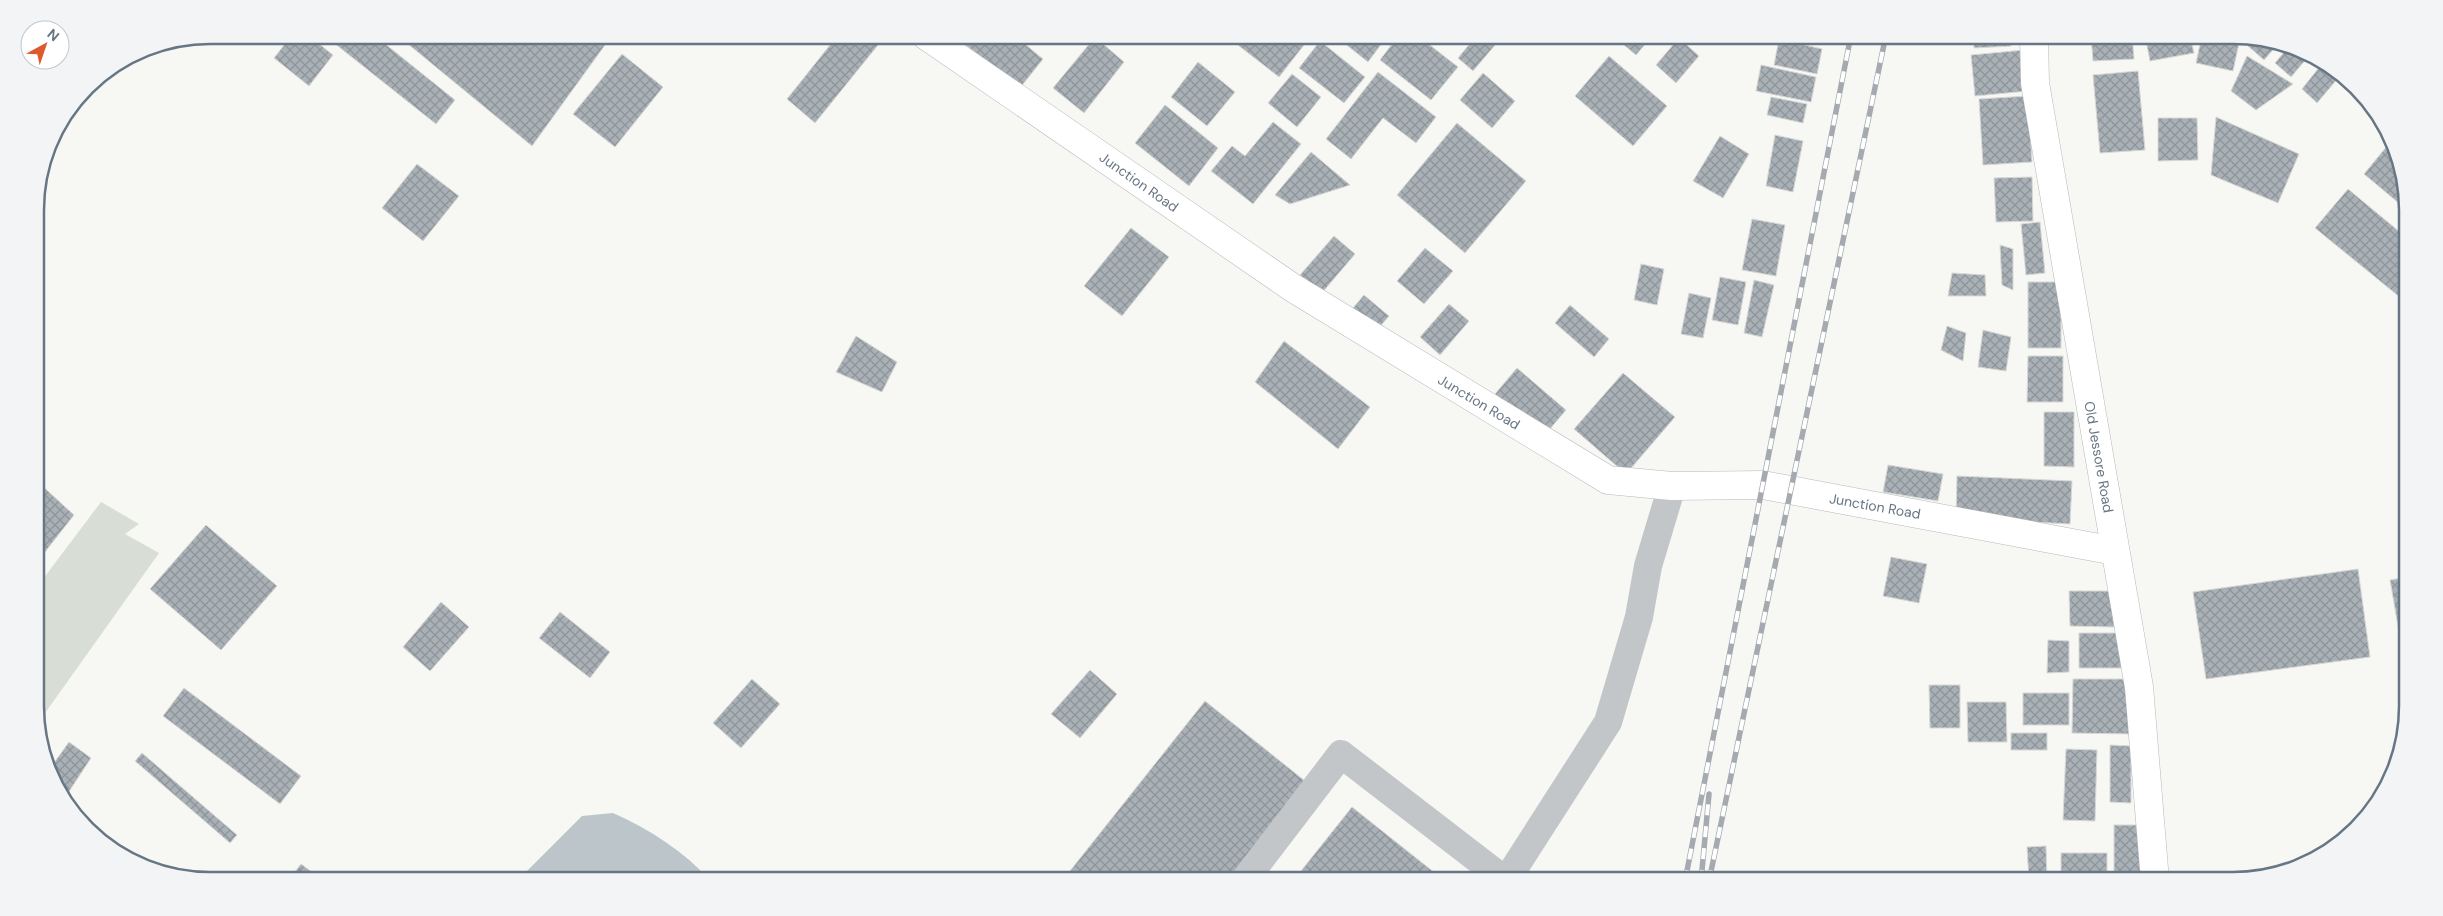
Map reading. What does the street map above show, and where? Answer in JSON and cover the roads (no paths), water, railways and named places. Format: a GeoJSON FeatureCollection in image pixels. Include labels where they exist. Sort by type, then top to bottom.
{"type":"FeatureCollection","features":[{"type":"Feature","properties":{"kind":"main road","name":"Junction Road"},"geometry":{"type":"LineString","coordinates":[[938,44],[1293,288],[1608,480],[1672,486],[1763,485],[2115,551]]}},
{"type":"Feature","properties":{"kind":"main road","name":"Old Jessore Road"},"geometry":{"type":"LineString","coordinates":[[2034,44],[2035,83],[2139,687],[2154,872]]}},
{"type":"Feature","properties":{"kind":"lane"},"geometry":{"type":"LineString","coordinates":[[1512,872],[1608,722],[1638,617],[1648,566],[1672,486]]}},
{"type":"Feature","properties":{"kind":"lane"},"geometry":{"type":"LineString","coordinates":[[1251,872],[1341,754],[1494,872]]}},
{"type":"Feature","properties":{"kind":"railway"},"geometry":{"type":"LineString","coordinates":[[1687,872],[1849,44]]}},
{"type":"Feature","properties":{"kind":"railway"},"geometry":{"type":"LineString","coordinates":[[1711,872],[1884,44]]}},
{"type":"Feature","properties":{"kind":"railway"},"geometry":{"type":"LineString","coordinates":[[1702,872],[1709,794]]}}]}
